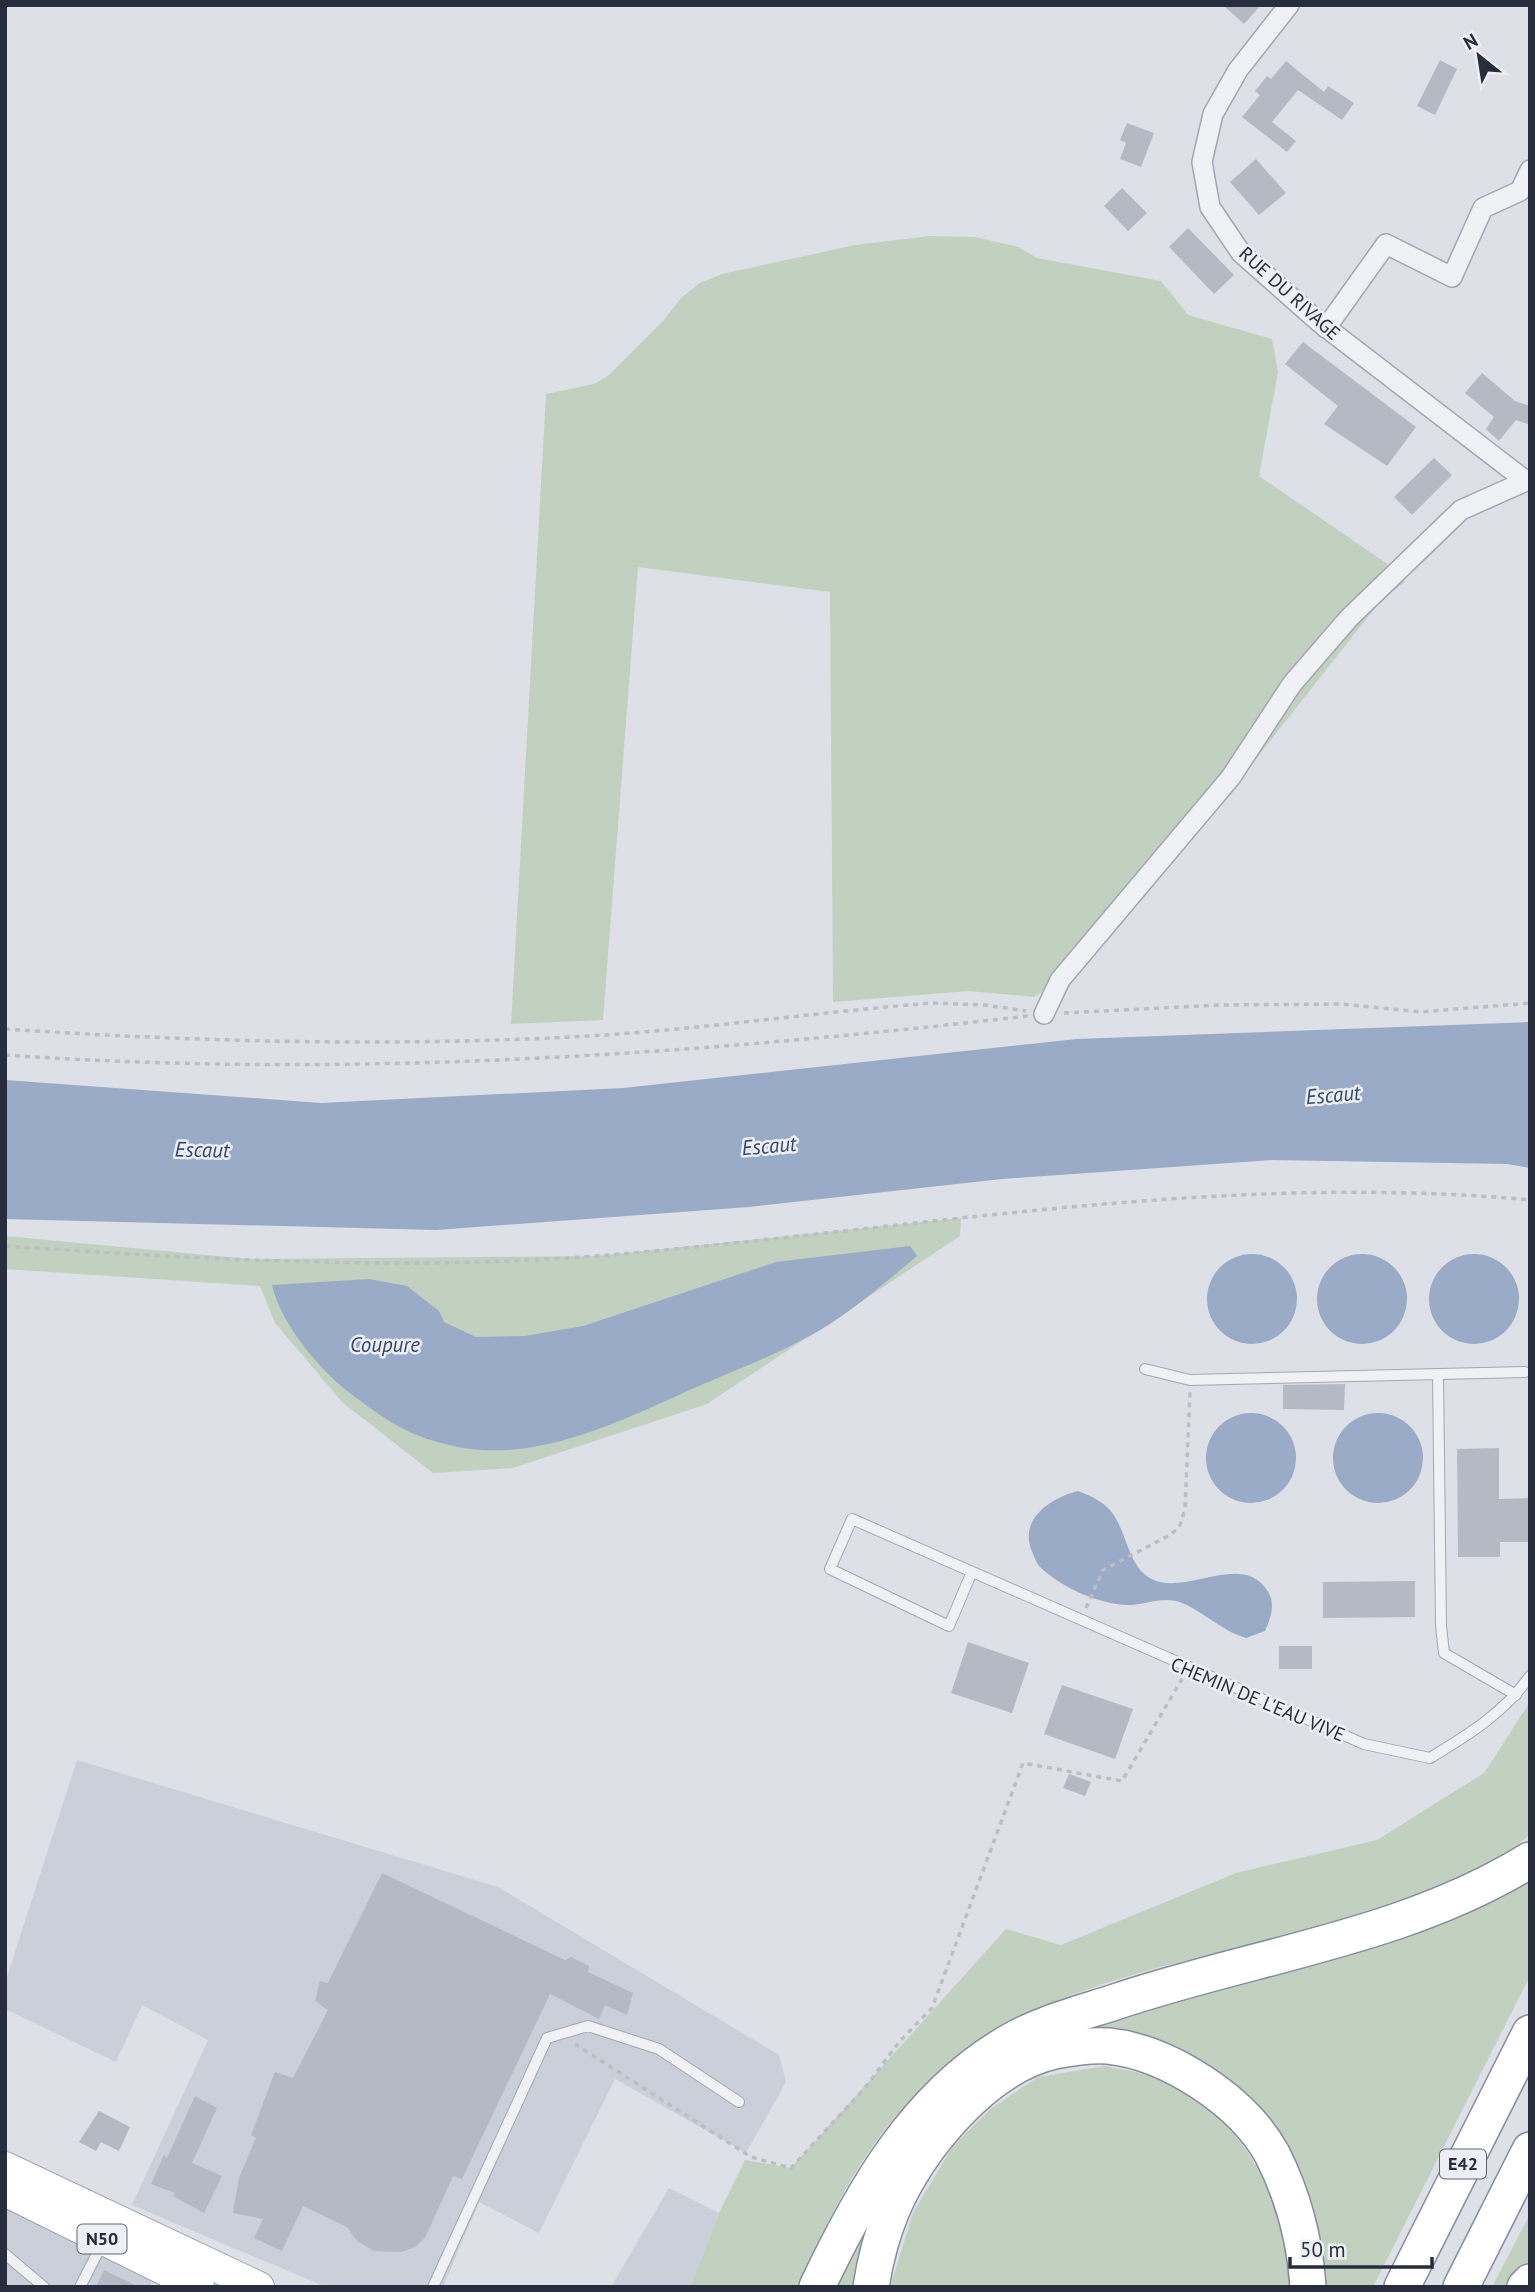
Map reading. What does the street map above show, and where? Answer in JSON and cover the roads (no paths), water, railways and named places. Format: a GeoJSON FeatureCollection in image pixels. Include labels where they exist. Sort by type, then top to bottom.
{"type":"FeatureCollection","features":[{"type":"Feature","properties":{"kind":"highway"},"geometry":{"type":"LineString","coordinates":[[817,2287],[866,2190],[889,2154],[926,2109],[959,2078],[1011,2040],[1157,1988],[1360,1934],[1425,1912],[1490,1885],[1530,1860]]}},
{"type":"Feature","properties":{"kind":"highway","name":"E42"},"geometry":{"type":"LineString","coordinates":[[1402,2287],[1530,2033]]}},
{"type":"Feature","properties":{"kind":"highway"},"geometry":{"type":"LineString","coordinates":[[871,2287],[892,2210],[915,2165],[957,2112],[1003,2073],[1054,2052],[1107,2046],[1153,2058],[1201,2081],[1237,2111],[1271,2153],[1295,2209],[1306,2256],[1308,2287]]}},
{"type":"Feature","properties":{"kind":"highway","name":"E42"},"geometry":{"type":"LineString","coordinates":[[1461,2287],[1530,2150]]}},
{"type":"Feature","properties":{"kind":"highway"},"geometry":{"type":"LineString","coordinates":[[1525,2287],[1530,2282]]}},
{"type":"Feature","properties":{"kind":"main road","name":"N50"},"geometry":{"type":"LineString","coordinates":[[5,2167],[200,2287]]}},
{"type":"Feature","properties":{"kind":"main road","name":"N50"},"geometry":{"type":"LineString","coordinates":[[5,2191],[259,2287]]}},
{"type":"Feature","properties":{"kind":"street","name":"RUE DU RIVAGE"},"geometry":{"type":"LineString","coordinates":[[1289,5],[1238,70],[1213,114],[1202,162],[1210,207],[1241,253],[1326,328],[1528,480]]}},
{"type":"Feature","properties":{"kind":"street"},"geometry":{"type":"LineString","coordinates":[[1326,328],[1386,244],[1452,277],[1483,208],[1520,191],[1530,170]]}},
{"type":"Feature","properties":{"kind":"street"},"geometry":{"type":"LineString","coordinates":[[1044,1014],[1060,980],[1231,777],[1292,684],[1349,618],[1461,510],[1528,480]]}},
{"type":"Feature","properties":{"kind":"lane"},"geometry":{"type":"LineString","coordinates":[[1145,1369],[1191,1380],[1525,1372]]}},
{"type":"Feature","properties":{"kind":"lane"},"geometry":{"type":"LineString","coordinates":[[1438,1374],[1441,1626],[1444,1653],[1516,1695]]}},
{"type":"Feature","properties":{"kind":"lane","name":"CHEMIN DE L'EAU VIVE"},"geometry":{"type":"LineString","coordinates":[[971,1574],[949,1626],[830,1569],[852,1519],[971,1574],[1364,1744],[1430,1758],[1478,1729],[1516,1695],[1530,1676]]}},
{"type":"Feature","properties":{"kind":"lane"},"geometry":{"type":"LineString","coordinates":[[433,2287],[547,2038],[588,2026],[659,2049],[739,2102]]}},
{"type":"Feature","properties":{"kind":"lane"},"geometry":{"type":"LineString","coordinates":[[80,2287],[114,2232]]}},
{"type":"Feature","properties":{"kind":"lane"},"geometry":{"type":"LineString","coordinates":[[5,2254],[44,2287]]}},
{"type":"Feature","properties":{"kind":"water","name":"Escaut"},"geometry":{"type":"Polygon","coordinates":[[[1530,1022],[1530,1168],[1507,1164],[1272,1160],[1002,1179],[749,1207],[436,1230],[5,1219],[5,1080],[321,1103],[623,1088],[1077,1039],[1530,1022]]]}},
{"type":"Feature","properties":{"kind":"water","name":"Coupure"},"geometry":{"type":"Polygon","coordinates":[[[910,1246],[917,1256],[818,1332],[765,1358],[613,1423],[552,1443],[521,1449],[458,1447],[415,1434],[381,1415],[342,1387],[304,1347],[284,1316],[272,1285],[369,1279],[407,1286],[439,1311],[444,1322],[476,1337],[525,1336],[583,1326],[776,1262],[910,1246]]]}},
{"type":"Feature","properties":{"kind":"water"},"geometry":{"type":"Polygon","coordinates":[[[1243,1254],[1261,1254],[1277,1261],[1290,1274],[1297,1290],[1297,1308],[1290,1324],[1277,1337],[1261,1344],[1243,1344],[1227,1337],[1214,1324],[1207,1308],[1207,1290],[1214,1274],[1227,1261],[1243,1254]]]}},
{"type":"Feature","properties":{"kind":"water"},"geometry":{"type":"Polygon","coordinates":[[[1353,1254],[1371,1254],[1387,1261],[1400,1274],[1407,1290],[1407,1308],[1400,1324],[1387,1337],[1371,1344],[1353,1344],[1337,1337],[1324,1324],[1317,1308],[1317,1290],[1324,1274],[1337,1261],[1353,1254]]]}},
{"type":"Feature","properties":{"kind":"water"},"geometry":{"type":"Polygon","coordinates":[[[1465,1254],[1483,1254],[1499,1261],[1512,1274],[1519,1290],[1519,1308],[1512,1324],[1499,1337],[1483,1344],[1465,1344],[1449,1337],[1436,1324],[1429,1308],[1429,1290],[1436,1274],[1449,1261],[1465,1254]]]}},
{"type":"Feature","properties":{"kind":"water"},"geometry":{"type":"Polygon","coordinates":[[[1242,1413],[1260,1413],[1276,1420],[1289,1433],[1296,1449],[1296,1467],[1289,1483],[1276,1496],[1260,1503],[1242,1503],[1226,1496],[1213,1483],[1206,1467],[1206,1449],[1213,1433],[1226,1420],[1242,1413]]]}},
{"type":"Feature","properties":{"kind":"water"},"geometry":{"type":"Polygon","coordinates":[[[1369,1413],[1387,1413],[1403,1420],[1416,1433],[1423,1449],[1423,1467],[1416,1483],[1403,1496],[1387,1503],[1369,1503],[1353,1496],[1340,1483],[1333,1467],[1333,1449],[1340,1433],[1353,1420],[1369,1413]]]}},
{"type":"Feature","properties":{"kind":"water"},"geometry":{"type":"Polygon","coordinates":[[[1078,1491],[1110,1510],[1136,1563],[1150,1578],[1173,1583],[1232,1574],[1257,1580],[1270,1595],[1272,1605],[1265,1631],[1246,1638],[1176,1601],[1128,1605],[1105,1602],[1082,1594],[1050,1575],[1039,1566],[1034,1557],[1029,1538],[1030,1528],[1040,1511],[1048,1504],[1078,1491]]]}}]}
